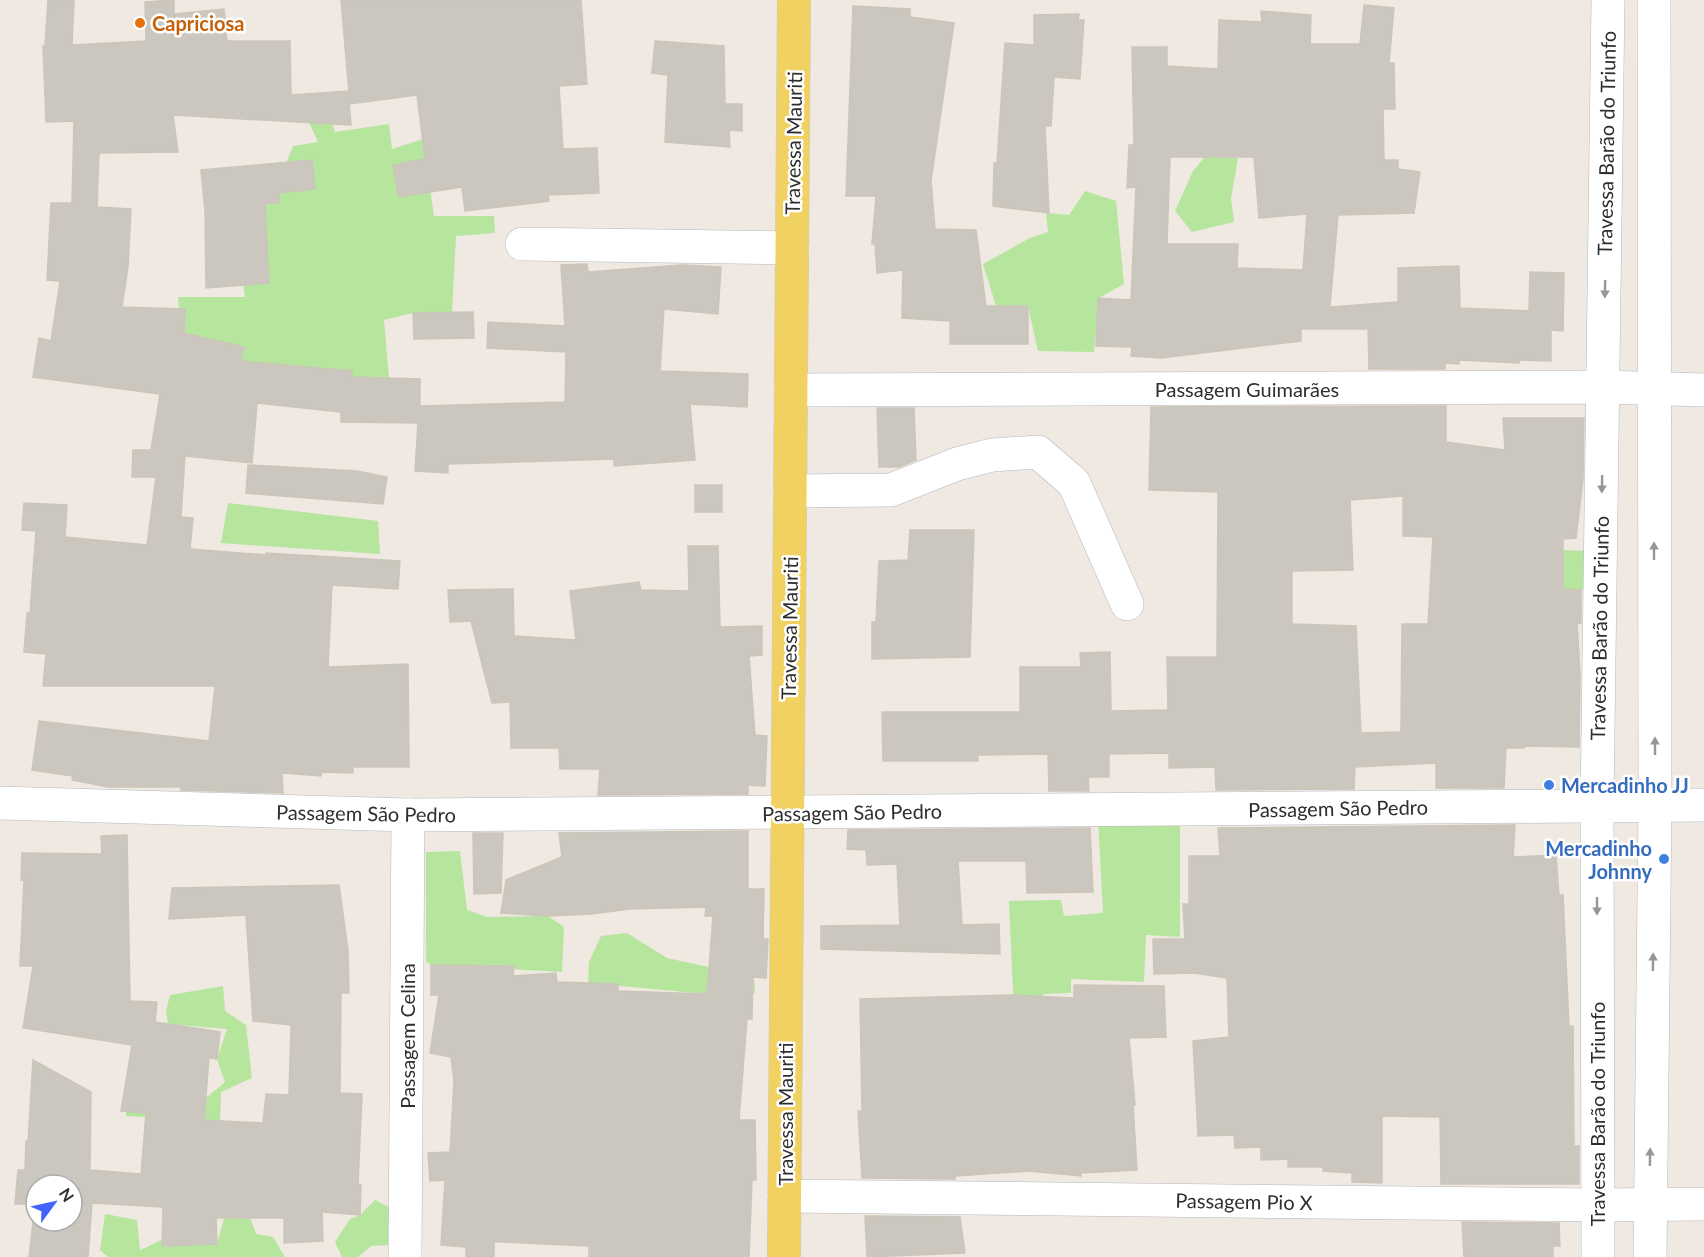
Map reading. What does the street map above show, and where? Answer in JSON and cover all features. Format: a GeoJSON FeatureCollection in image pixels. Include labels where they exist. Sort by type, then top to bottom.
{"type":"FeatureCollection","features":[{"type":"Feature","properties":{"kind":"main road","name":"Travessa Mauriti"},"geometry":{"type":"LineString","coordinates":[[784,1257],[794,0]]}},
{"type":"Feature","properties":{"kind":"street","name":"Travessa Barão do Triunfo"},"geometry":{"type":"LineString","coordinates":[[1598,1257],[1597,805],[1608,0]]}},
{"type":"Feature","properties":{"kind":"street"},"geometry":{"type":"LineString","coordinates":[[1650,1257],[1655,806],[1654,0]]}},
{"type":"Feature","properties":{"kind":"street"},"geometry":{"type":"LineString","coordinates":[[522,244],[792,248]]}},
{"type":"Feature","properties":{"kind":"street","name":"Passagem Guimarães"},"geometry":{"type":"LineString","coordinates":[[790,390],[1603,387],[1704,390]]}},
{"type":"Feature","properties":{"kind":"street"},"geometry":{"type":"LineString","coordinates":[[790,492],[891,490],[992,455],[1038,452],[1074,483],[1127,604]]}},
{"type":"Feature","properties":{"kind":"street","name":"Passagem São Pedro"},"geometry":{"type":"LineString","coordinates":[[0,803],[408,815],[1704,805]]}},
{"type":"Feature","properties":{"kind":"street","name":"Passagem Celina"},"geometry":{"type":"LineString","coordinates":[[405,1257],[408,815]]}},
{"type":"Feature","properties":{"kind":"street","name":"Passagem Pio X"},"geometry":{"type":"LineString","coordinates":[[784,1196],[1597,1205],[1704,1204]]}},
{"type":"Feature","properties":{"kind":"green space"},"geometry":{"type":"Polygon","coordinates":[[[323,95],[335,132],[389,124],[392,149],[423,139],[434,216],[494,216],[495,233],[456,236],[452,313],[413,313],[384,320],[389,378],[249,378],[183,349],[178,297],[245,297],[237,240],[285,166],[293,146],[318,142],[297,96],[323,95]]]}},
{"type":"Feature","properties":{"kind":"green space"},"geometry":{"type":"Polygon","coordinates":[[[1205,157],[1238,158],[1231,198],[1234,222],[1192,232],[1175,211],[1193,171],[1205,157]]]}},
{"type":"Feature","properties":{"kind":"green space"},"geometry":{"type":"Polygon","coordinates":[[[1085,191],[1116,201],[1124,284],[1099,298],[1094,352],[1038,351],[1028,306],[996,306],[983,264],[1030,238],[1048,232],[1046,213],[1069,215],[1085,191]]]}},
{"type":"Feature","properties":{"kind":"green space"},"geometry":{"type":"Polygon","coordinates":[[[228,503],[378,521],[380,554],[221,543],[228,503]]]}},
{"type":"Feature","properties":{"kind":"green space"},"geometry":{"type":"Polygon","coordinates":[[[1503,547],[1585,551],[1584,590],[1501,586],[1503,547]]]}},
{"type":"Feature","properties":{"kind":"green space"},"geometry":{"type":"Polygon","coordinates":[[[1098,818],[1180,821],[1180,937],[1146,935],[1144,982],[1071,979],[1071,993],[1043,994],[1045,1023],[1014,1014],[1009,901],[1061,900],[1064,916],[1103,913],[1098,818]]]}},
{"type":"Feature","properties":{"kind":"green space"},"geometry":{"type":"Polygon","coordinates":[[[460,851],[467,910],[487,917],[548,916],[564,927],[562,972],[431,965],[426,962],[426,852],[460,851]]]}},
{"type":"Feature","properties":{"kind":"green space"},"geometry":{"type":"Polygon","coordinates":[[[627,933],[667,958],[754,977],[755,993],[696,993],[588,983],[589,962],[601,936],[627,933]]]}},
{"type":"Feature","properties":{"kind":"green space"},"geometry":{"type":"Polygon","coordinates":[[[223,986],[225,1011],[246,1025],[252,1078],[221,1092],[220,1121],[126,1116],[127,1093],[207,1097],[225,1082],[217,1059],[227,1029],[168,1024],[166,1011],[170,995],[223,986]]]}},
{"type":"Feature","properties":{"kind":"green space"},"geometry":{"type":"Polygon","coordinates":[[[375,1200],[396,1211],[391,1245],[371,1246],[358,1257],[342,1257],[335,1242],[350,1219],[360,1215],[375,1200]]]}},
{"type":"Feature","properties":{"kind":"green space"},"geometry":{"type":"Polygon","coordinates":[[[105,1214],[137,1220],[140,1250],[162,1240],[217,1244],[224,1218],[250,1218],[256,1234],[273,1237],[285,1257],[108,1257],[100,1250],[105,1214]]]}},
{"type":"Feature","properties":{"kind":"building"},"geometry":{"type":"Polygon","coordinates":[[[48,0],[74,0],[72,45],[146,41],[145,2],[174,0],[174,14],[224,9],[227,41],[290,41],[291,95],[348,91],[351,125],[173,115],[178,152],[99,153],[97,207],[131,209],[128,267],[122,307],[185,309],[184,333],[244,347],[241,361],[352,371],[352,377],[420,379],[420,406],[565,402],[566,352],[487,348],[488,322],[565,326],[561,265],[587,264],[588,272],[682,265],[721,267],[718,314],[664,309],[660,371],[748,374],[747,407],[690,404],[695,460],[614,466],[614,459],[448,464],[448,473],[415,471],[418,423],[341,422],[341,412],[257,403],[252,463],[185,456],[181,517],[193,518],[190,549],[400,561],[398,589],[332,585],[328,667],[408,664],[409,767],[353,767],[353,773],[322,772],[321,776],[282,773],[283,793],[181,790],[181,787],[108,787],[72,780],[73,776],[32,770],[39,721],[209,741],[215,686],[43,686],[46,654],[24,652],[27,613],[30,613],[36,531],[22,530],[24,503],[67,505],[65,537],[147,545],[156,477],[132,477],[133,450],[151,450],[160,394],[33,377],[39,338],[51,341],[60,281],[47,280],[51,203],[72,203],[74,121],[46,122],[43,46],[45,46],[48,0]]]}},
{"type":"Feature","properties":{"kind":"building"},"geometry":{"type":"Polygon","coordinates":[[[341,0],[581,0],[587,84],[559,86],[563,149],[597,148],[599,193],[548,195],[549,201],[465,211],[462,187],[399,197],[393,165],[425,159],[417,95],[350,104],[341,0]]]}},
{"type":"Feature","properties":{"kind":"building"},"geometry":{"type":"Polygon","coordinates":[[[1364,5],[1394,8],[1389,63],[1394,63],[1395,109],[1383,109],[1384,160],[1398,160],[1398,169],[1420,172],[1414,213],[1338,215],[1330,307],[1398,302],[1398,268],[1459,266],[1460,308],[1529,311],[1530,272],[1564,273],[1563,331],[1551,330],[1551,361],[1519,360],[1519,363],[1459,360],[1459,364],[1445,363],[1445,369],[1369,369],[1368,329],[1301,329],[1301,341],[1161,358],[1131,356],[1132,347],[1096,346],[1098,298],[1131,300],[1136,187],[1127,188],[1129,145],[1134,145],[1132,47],[1167,47],[1167,66],[1218,69],[1219,20],[1262,22],[1261,11],[1311,15],[1310,44],[1360,44],[1364,5]],[[1170,157],[1167,244],[1238,244],[1237,268],[1303,270],[1307,214],[1259,218],[1254,157],[1170,157]]]}},
{"type":"Feature","properties":{"kind":"building"},"geometry":{"type":"Polygon","coordinates":[[[853,6],[910,9],[910,17],[954,23],[931,181],[935,229],[976,230],[986,306],[1028,306],[1028,344],[950,344],[950,321],[902,318],[903,270],[877,273],[875,244],[872,244],[876,196],[846,196],[853,6]]]}},
{"type":"Feature","properties":{"kind":"building"},"geometry":{"type":"Polygon","coordinates":[[[1079,14],[1078,20],[1084,20],[1080,79],[1054,77],[1051,126],[1045,126],[1049,213],[993,206],[994,163],[997,163],[1005,43],[1034,45],[1034,15],[1079,14]]]}},
{"type":"Feature","properties":{"kind":"building"},"geometry":{"type":"Polygon","coordinates":[[[655,41],[724,46],[725,104],[742,104],[742,131],[729,130],[730,147],[665,142],[668,75],[652,73],[655,41]]]}},
{"type":"Feature","properties":{"kind":"building"},"geometry":{"type":"Polygon","coordinates":[[[312,160],[315,189],[279,193],[279,202],[265,204],[269,283],[206,288],[205,211],[201,170],[312,160]]]}},
{"type":"Feature","properties":{"kind":"building"},"geometry":{"type":"Polygon","coordinates":[[[473,312],[474,338],[414,339],[413,313],[473,312]]]}},
{"type":"Feature","properties":{"kind":"building"},"geometry":{"type":"Polygon","coordinates":[[[1446,406],[1446,442],[1505,450],[1503,418],[1584,418],[1583,479],[1576,538],[1563,539],[1563,589],[1581,590],[1581,623],[1577,623],[1580,673],[1579,747],[1506,748],[1504,788],[1436,788],[1436,763],[1355,767],[1354,789],[1216,790],[1215,767],[1169,768],[1169,753],[1109,754],[1109,777],[1088,777],[1089,791],[1049,791],[1048,754],[978,755],[978,761],[883,761],[882,712],[1020,712],[1020,667],[1081,667],[1080,653],[1110,652],[1111,711],[1168,710],[1167,657],[1217,657],[1218,492],[1149,490],[1151,407],[1446,406]],[[1403,496],[1350,500],[1353,570],[1292,571],[1292,624],[1356,626],[1361,733],[1401,732],[1402,624],[1428,624],[1433,537],[1403,536],[1403,496]]]}},
{"type":"Feature","properties":{"kind":"building"},"geometry":{"type":"Polygon","coordinates":[[[877,408],[914,408],[916,460],[899,467],[879,467],[877,408]]]}},
{"type":"Feature","properties":{"kind":"building"},"geometry":{"type":"Polygon","coordinates":[[[248,465],[357,471],[387,477],[383,504],[246,493],[248,465]]]}},
{"type":"Feature","properties":{"kind":"building"},"geometry":{"type":"Polygon","coordinates":[[[695,485],[722,485],[722,512],[695,512],[695,485]]]}},
{"type":"Feature","properties":{"kind":"building"},"geometry":{"type":"Polygon","coordinates":[[[910,530],[974,530],[970,657],[872,659],[872,622],[876,622],[879,561],[908,560],[910,530]]]}},
{"type":"Feature","properties":{"kind":"building"},"geometry":{"type":"Polygon","coordinates":[[[688,546],[718,546],[720,627],[762,626],[762,655],[749,656],[755,735],[767,736],[765,786],[748,785],[748,794],[598,795],[600,769],[560,769],[559,748],[511,748],[510,702],[492,703],[471,621],[450,622],[448,590],[513,589],[514,636],[576,640],[570,591],[639,582],[641,590],[689,591],[688,546]]]}},
{"type":"Feature","properties":{"kind":"building"},"geometry":{"type":"Polygon","coordinates":[[[1515,825],[1513,857],[1556,855],[1559,895],[1563,895],[1569,1026],[1573,1026],[1574,1146],[1579,1146],[1579,1184],[1441,1184],[1440,1117],[1382,1116],[1382,1183],[1352,1182],[1352,1173],[1323,1171],[1323,1167],[1288,1167],[1288,1159],[1261,1160],[1261,1147],[1235,1148],[1234,1135],[1198,1136],[1193,1041],[1229,1037],[1227,978],[1194,973],[1154,974],[1153,939],[1185,939],[1183,904],[1189,904],[1189,856],[1220,856],[1218,828],[1515,825]]]}},
{"type":"Feature","properties":{"kind":"building"},"geometry":{"type":"Polygon","coordinates":[[[1090,828],[1093,892],[1027,893],[1026,861],[958,861],[962,925],[999,924],[1000,954],[821,949],[821,926],[900,925],[897,864],[867,865],[866,850],[847,849],[848,830],[1090,828]]]}},
{"type":"Feature","properties":{"kind":"building"},"geometry":{"type":"Polygon","coordinates":[[[748,831],[748,889],[764,889],[763,939],[768,939],[766,978],[753,977],[752,1019],[747,1019],[739,1120],[755,1120],[756,1180],[752,1180],[749,1257],[589,1257],[589,1246],[494,1242],[494,1257],[466,1257],[466,1247],[441,1245],[445,1180],[430,1181],[428,1153],[450,1152],[454,1081],[451,1057],[430,1053],[439,995],[431,995],[431,965],[514,966],[513,976],[556,973],[557,982],[618,984],[618,991],[707,994],[713,916],[705,916],[706,907],[630,909],[548,916],[501,913],[506,880],[562,857],[559,833],[748,831]]]}},
{"type":"Feature","properties":{"kind":"building"},"geometry":{"type":"Polygon","coordinates":[[[473,833],[503,833],[501,893],[474,894],[473,833]]]}},
{"type":"Feature","properties":{"kind":"building"},"geometry":{"type":"Polygon","coordinates":[[[127,835],[130,1001],[157,1002],[155,1022],[220,1032],[217,1059],[209,1058],[204,1120],[263,1123],[266,1094],[289,1095],[291,1025],[253,1021],[246,915],[169,919],[172,888],[339,885],[348,950],[349,993],[341,993],[340,1093],[362,1094],[358,1184],[361,1185],[360,1215],[322,1212],[323,1241],[284,1243],[284,1218],[216,1218],[217,1244],[162,1246],[163,1207],[92,1203],[88,1257],[29,1257],[32,1233],[84,1233],[84,1173],[24,1173],[24,1204],[15,1204],[18,1170],[25,1170],[33,1060],[91,1092],[90,1170],[141,1174],[146,1113],[121,1111],[132,1045],[23,1028],[33,966],[20,966],[24,880],[21,880],[22,853],[102,854],[101,836],[127,835]]]}},
{"type":"Feature","properties":{"kind":"building"},"geometry":{"type":"Polygon","coordinates":[[[1074,985],[1164,986],[1166,1037],[1129,1038],[1135,1105],[1133,1105],[1137,1170],[1081,1173],[1081,1176],[1029,1171],[955,1176],[955,1179],[862,1178],[858,1111],[862,1111],[860,999],[1012,995],[1074,998],[1074,985]]]}},
{"type":"Feature","properties":{"kind":"building"},"geometry":{"type":"Polygon","coordinates":[[[865,1216],[960,1217],[965,1253],[867,1257],[865,1216]]]}},
{"type":"Feature","properties":{"kind":"building"},"geometry":{"type":"Polygon","coordinates":[[[1462,1222],[1559,1223],[1560,1246],[1553,1246],[1553,1257],[1464,1257],[1462,1222]]]}},
{"type":"Feature","properties":{"kind":"place","name":"Capriciosa"},"geometry":{"type":"Point","coordinates":[140,23]}},
{"type":"Feature","properties":{"kind":"place","name":"Mercadinho JJ"},"geometry":{"type":"Point","coordinates":[1549,785]}},
{"type":"Feature","properties":{"kind":"place","name":"Mercadinho Johnny"},"geometry":{"type":"Point","coordinates":[1664,859]}}]}
